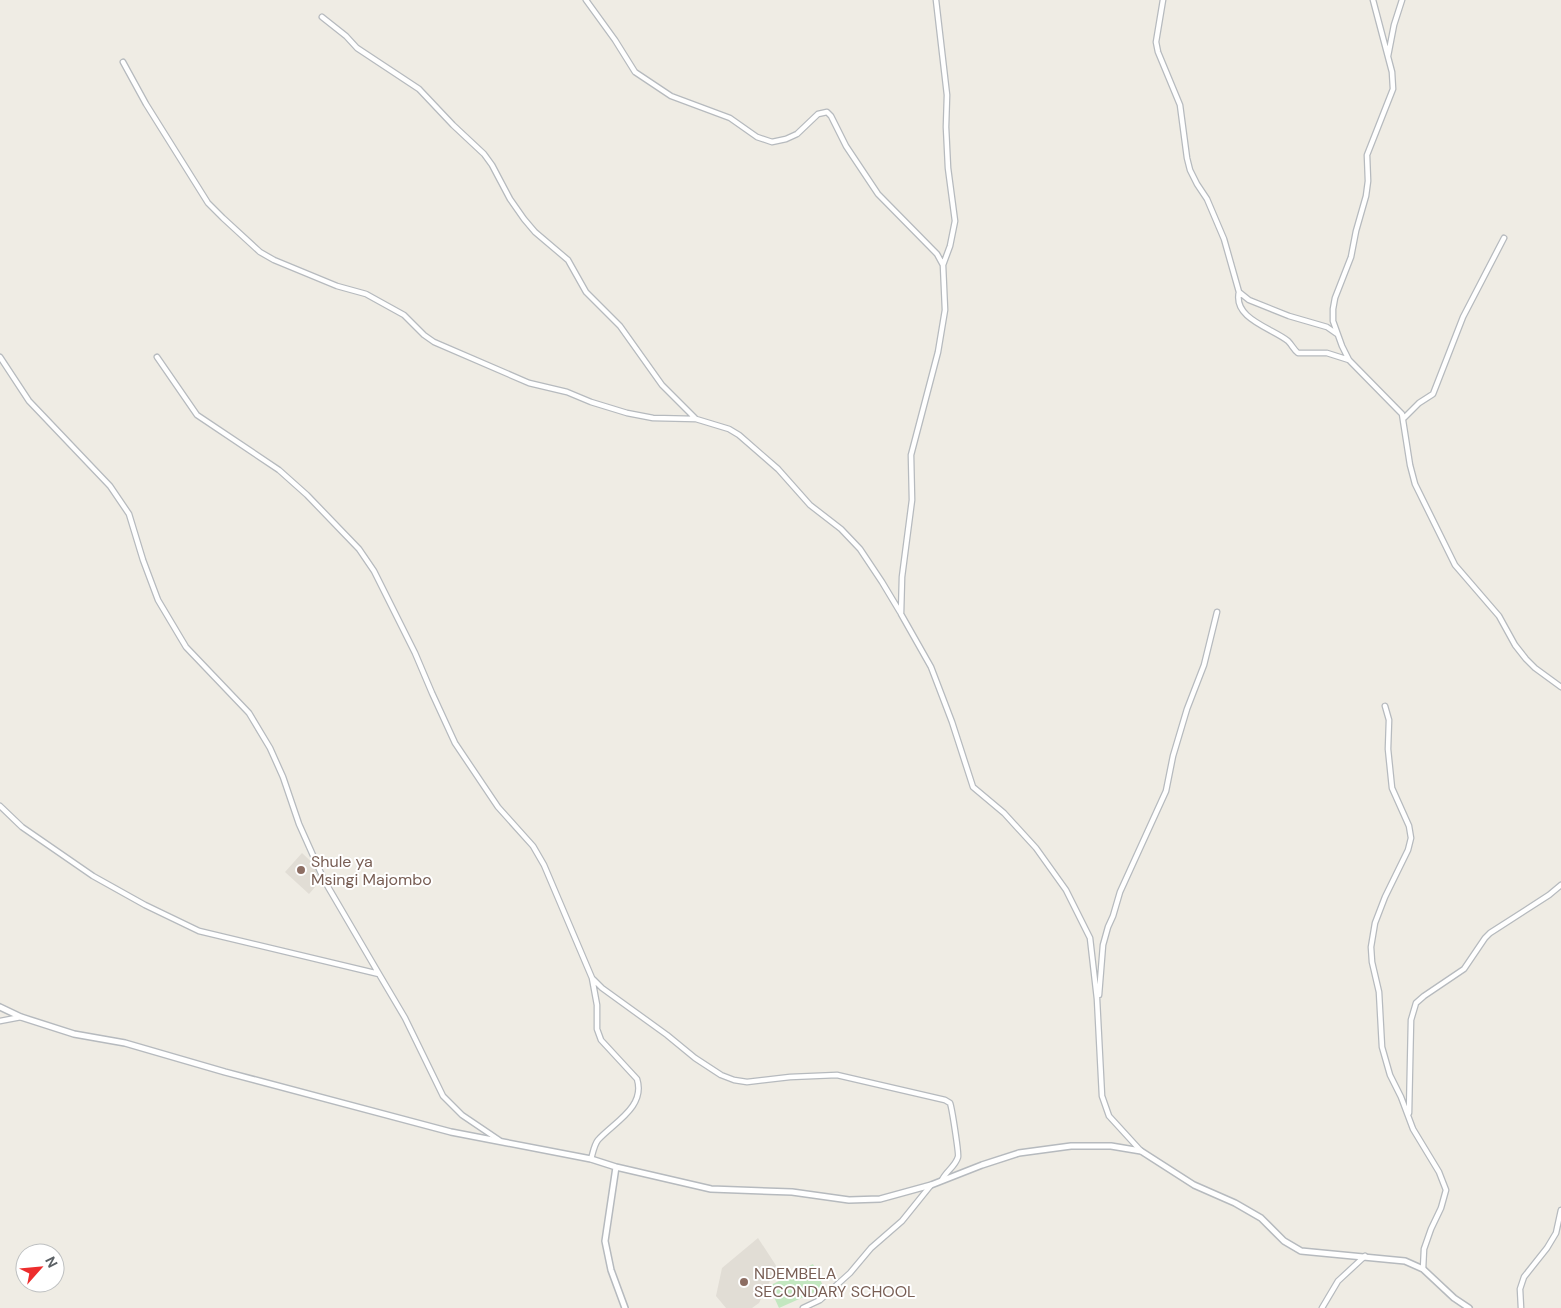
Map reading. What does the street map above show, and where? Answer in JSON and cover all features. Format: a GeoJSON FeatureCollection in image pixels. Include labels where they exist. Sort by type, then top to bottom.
{"type":"FeatureCollection","features":[{"type":"Feature","properties":{"kind":"street"},"geometry":{"type":"LineString","coordinates":[[586,0],[636,72],[671,96],[730,118],[757,137],[772,142],[786,139],[797,134],[818,114],[827,112],[831,116],[846,146],[878,194],[937,254],[943,265]]}},
{"type":"Feature","properties":{"kind":"street"},"geometry":{"type":"LineString","coordinates":[[901,614],[902,577],[912,500],[911,455],[938,352],[946,310],[943,265],[950,246],[955,221],[948,168],[947,94],[936,0]]}},
{"type":"Feature","properties":{"kind":"street"},"geometry":{"type":"LineString","coordinates":[[1162,0],[1156,42],[1158,52],[1180,105],[1190,170],[1207,199],[1224,239],[1239,292],[1238,300],[1249,317],[1286,340],[1298,353],[1326,353],[1349,360]]}},
{"type":"Feature","properties":{"kind":"street"},"geometry":{"type":"LineString","coordinates":[[1373,0],[1393,78],[1393,92],[1367,155],[1368,181],[1366,196],[1351,257],[1333,309],[1333,320],[1349,360],[1396,406],[1404,418],[1408,455],[1415,484],[1455,565],[1499,616],[1515,645],[1526,659],[1561,687]]}},
{"type":"Feature","properties":{"kind":"street"},"geometry":{"type":"LineString","coordinates":[[1388,60],[1402,0]]}},
{"type":"Feature","properties":{"kind":"street"},"geometry":{"type":"LineString","coordinates":[[322,17],[346,36],[357,48],[419,89],[484,154],[524,219],[535,232],[568,260],[586,292],[620,326],[662,385],[696,419]]}},
{"type":"Feature","properties":{"kind":"street"},"geometry":{"type":"LineString","coordinates":[[122,62],[146,104],[208,202],[254,246],[274,260],[337,286],[366,294],[404,315],[434,342],[529,383],[567,392],[627,414],[653,418],[696,419],[729,429],[740,435],[778,469],[810,505],[841,529],[860,549],[882,582],[931,667],[974,787],[1004,813],[1036,848],[1066,890],[1090,938],[1097,999],[1102,1096],[1109,1116],[1141,1151],[1194,1186],[1235,1203],[1261,1218],[1284,1241],[1301,1251],[1405,1261],[1423,1269],[1454,1298],[1468,1308]]}},
{"type":"Feature","properties":{"kind":"street"},"geometry":{"type":"LineString","coordinates":[[1404,418],[1417,405],[1432,396],[1463,317],[1504,238]]}},
{"type":"Feature","properties":{"kind":"street"},"geometry":{"type":"LineString","coordinates":[[1239,292],[1249,300],[1289,316],[1327,327],[1338,334]]}},
{"type":"Feature","properties":{"kind":"street"},"geometry":{"type":"LineString","coordinates":[[0,357],[29,401],[110,486],[129,514],[142,560],[158,600],[186,647],[249,713],[270,748],[283,777],[299,824],[324,880],[405,1018],[443,1096],[462,1115],[500,1141]]}},
{"type":"Feature","properties":{"kind":"street"},"geometry":{"type":"LineString","coordinates":[[157,357],[197,415],[280,470],[358,549],[374,571],[415,653],[455,743],[498,807],[533,846],[544,865],[592,978],[601,1040],[636,1079],[639,1086],[635,1102],[628,1112],[597,1141],[591,1159]]}},
{"type":"Feature","properties":{"kind":"street"},"geometry":{"type":"LineString","coordinates":[[1097,999],[1103,945],[1108,927],[1120,892],[1166,791],[1173,756],[1187,709],[1204,665],[1217,612]]}},
{"type":"Feature","properties":{"kind":"street"},"geometry":{"type":"LineString","coordinates":[[1385,706],[1389,720],[1388,748],[1392,788],[1409,826],[1411,838],[1408,850],[1385,897],[1375,923],[1371,948],[1372,962],[1379,992],[1382,1047],[1390,1075],[1413,1129],[1439,1172],[1446,1190],[1441,1208],[1424,1249],[1423,1269]]}},
{"type":"Feature","properties":{"kind":"street"},"geometry":{"type":"LineString","coordinates":[[0,806],[22,827],[93,876],[145,905],[199,931],[379,974]]}},
{"type":"Feature","properties":{"kind":"street"},"geometry":{"type":"LineString","coordinates":[[1408,1117],[1411,1020],[1416,1004],[1424,996],[1464,969],[1490,933],[1561,886]]}},
{"type":"Feature","properties":{"kind":"street"},"geometry":{"type":"LineString","coordinates":[[592,978],[602,988],[667,1035],[695,1058],[721,1075],[734,1080],[747,1082],[790,1077],[837,1075],[945,1100],[950,1103],[952,1109],[958,1153],[954,1166],[942,1180]]}},
{"type":"Feature","properties":{"kind":"street"},"geometry":{"type":"LineString","coordinates":[[0,1007],[21,1018],[74,1034],[125,1044],[451,1132],[591,1159],[616,1167],[711,1189],[792,1192],[849,1200],[880,1199],[931,1185],[1019,1153],[1046,1148],[1111,1146],[1141,1151]]}},
{"type":"Feature","properties":{"kind":"street"},"geometry":{"type":"LineString","coordinates":[[0,1021],[21,1018]]}},
{"type":"Feature","properties":{"kind":"street"},"geometry":{"type":"LineString","coordinates":[[616,1167],[605,1241],[611,1270],[625,1308]]}},
{"type":"Feature","properties":{"kind":"street"},"geometry":{"type":"LineString","coordinates":[[803,1308],[820,1300],[850,1273],[871,1248],[902,1221],[931,1185]]}},
{"type":"Feature","properties":{"kind":"street"},"geometry":{"type":"LineString","coordinates":[[1522,1308],[1520,1289],[1524,1277],[1547,1248],[1556,1233],[1561,1210]]}},
{"type":"Feature","properties":{"kind":"street"},"geometry":{"type":"LineString","coordinates":[[1322,1308],[1338,1281],[1365,1256]]}},
{"type":"Feature","properties":{"kind":"shaded area"},"geometry":{"type":"Polygon","coordinates":[[[302,853],[319,869],[316,873],[322,879],[309,894],[285,872],[302,853]]]}},
{"type":"Feature","properties":{"kind":"shaded area","name":"NDEMBELA SECONDARY SCHOOL"},"geometry":{"type":"Polygon","coordinates":[[[758,1238],[777,1267],[759,1303],[752,1308],[726,1308],[716,1296],[722,1268],[758,1238]]]}},
{"type":"Feature","properties":{"kind":"green space"},"geometry":{"type":"Polygon","coordinates":[[[813,1264],[824,1288],[779,1308],[769,1286],[813,1264]]]}},
{"type":"Feature","properties":{"kind":"place","name":"Shule ya Msingi Majombo"},"geometry":{"type":"Point","coordinates":[301,870]}},
{"type":"Feature","properties":{"kind":"place","name":"NDEMBELA SECONDARY SCHOOL"},"geometry":{"type":"Point","coordinates":[744,1282]}}]}
